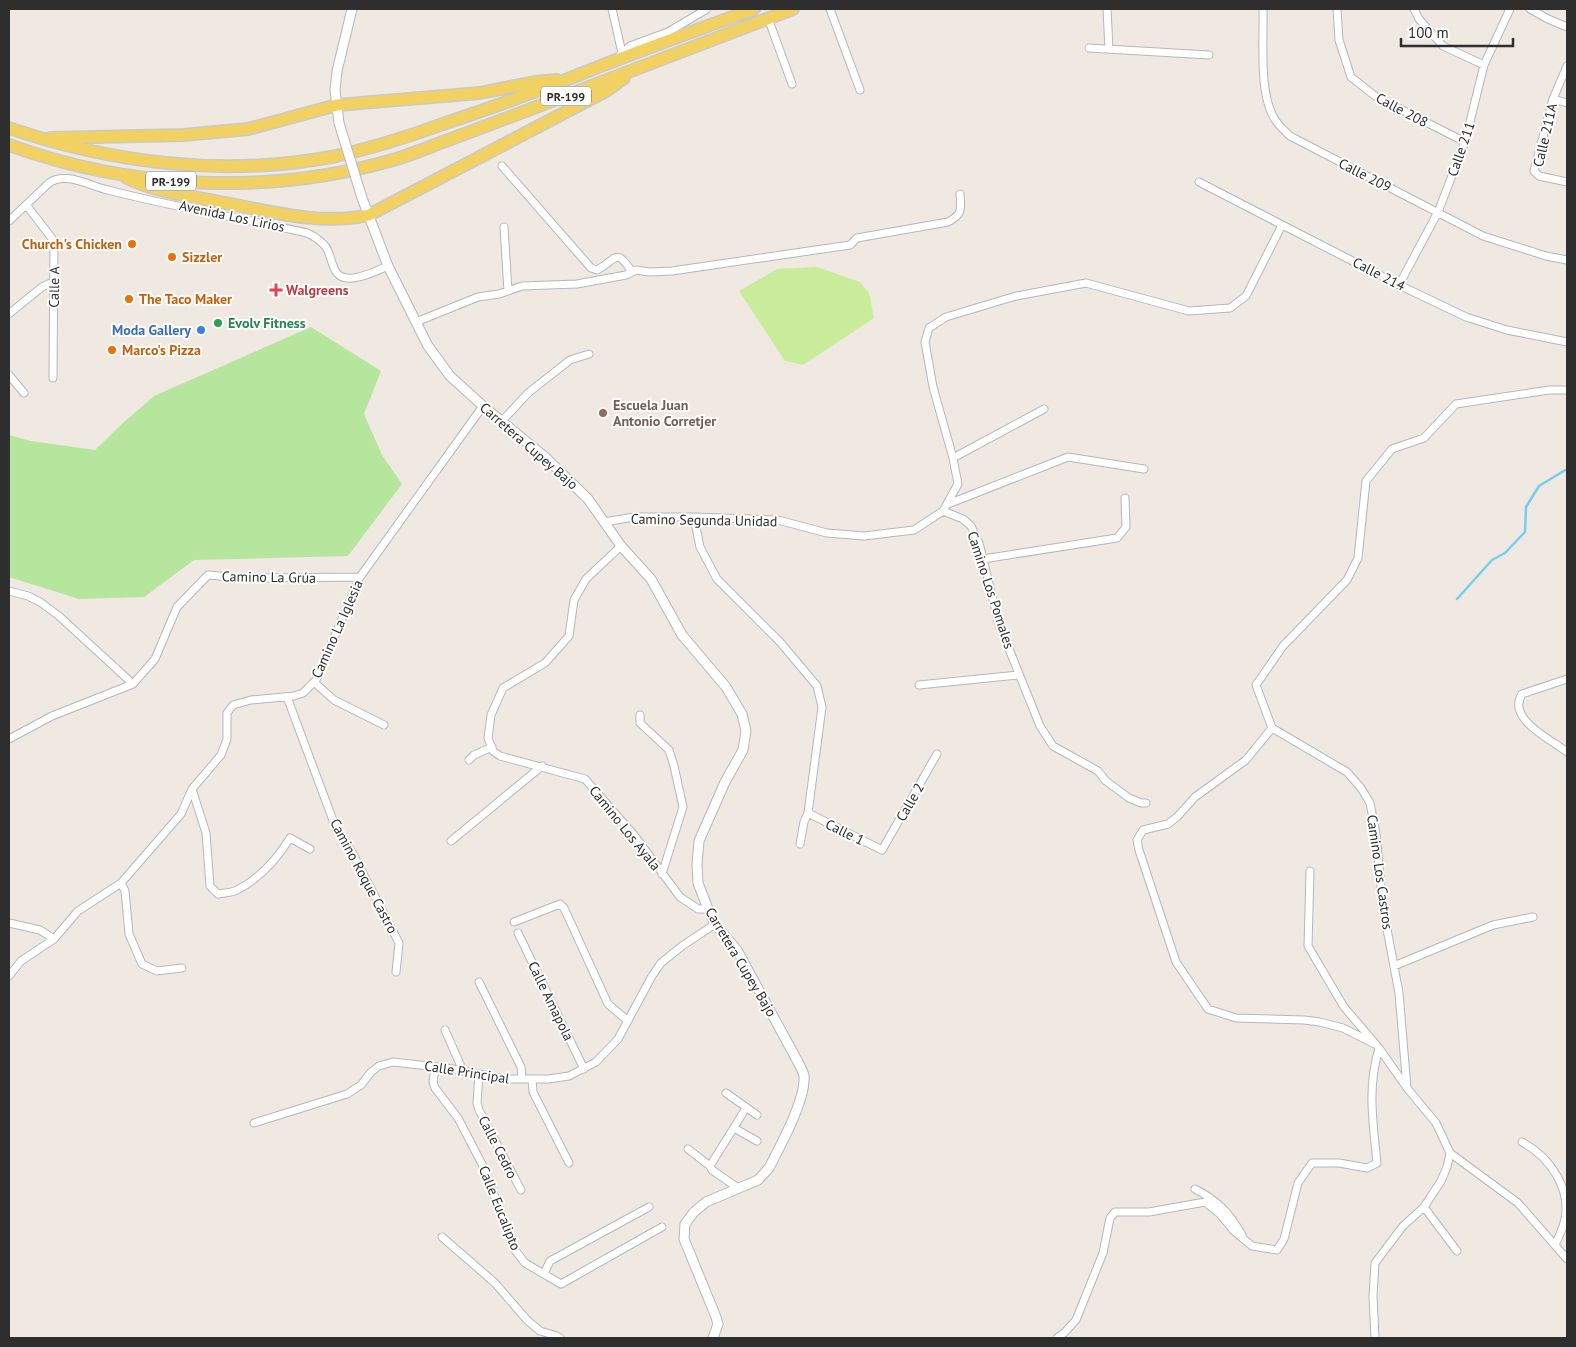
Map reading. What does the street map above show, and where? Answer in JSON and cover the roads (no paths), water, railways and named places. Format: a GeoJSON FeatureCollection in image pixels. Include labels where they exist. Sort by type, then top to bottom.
{"type":"FeatureCollection","features":[{"type":"Feature","properties":{"kind":"main road","name":"PR-199"},"geometry":{"type":"LineString","coordinates":[[9,128],[37,138],[130,159],[159,162],[199,165],[252,165],[330,157],[389,143],[522,98],[569,78],[754,9]]}},
{"type":"Feature","properties":{"kind":"main road","name":"PR-199"},"geometry":{"type":"LineString","coordinates":[[9,146],[41,157],[119,174],[169,181],[240,182],[284,180],[336,173],[394,160],[793,9]]}},
{"type":"Feature","properties":{"kind":"main road"},"geometry":{"type":"LineString","coordinates":[[119,174],[142,186],[154,189],[311,218],[351,219],[369,215],[606,91],[634,70]]}},
{"type":"Feature","properties":{"kind":"main road"},"geometry":{"type":"LineString","coordinates":[[37,138],[183,135],[248,129],[336,105],[480,93],[535,82],[569,78]]}},
{"type":"Feature","properties":{"kind":"street","name":"Carretera Cupey Bajo"},"geometry":{"type":"LineString","coordinates":[[352,9],[336,71],[335,90],[339,123],[362,198],[388,266],[428,346],[450,376],[545,457],[588,499],[621,546],[651,579],[682,635],[726,687],[742,714],[746,731],[744,750],[725,782],[699,841],[698,883],[715,924],[737,950],[804,1073],[802,1093],[798,1106],[769,1168],[758,1180],[700,1206],[685,1224],[684,1239],[718,1324],[712,1338]]}},
{"type":"Feature","properties":{"kind":"street"},"geometry":{"type":"LineString","coordinates":[[612,9],[622,53]]}},
{"type":"Feature","properties":{"kind":"street"},"geometry":{"type":"LineString","coordinates":[[612,62],[630,46],[668,32],[707,9]]}},
{"type":"Feature","properties":{"kind":"street"},"geometry":{"type":"LineString","coordinates":[[830,9],[860,90]]}},
{"type":"Feature","properties":{"kind":"street"},"geometry":{"type":"LineString","coordinates":[[1107,9],[1109,49]]}},
{"type":"Feature","properties":{"kind":"street","name":"Calle 209"},"geometry":{"type":"LineString","coordinates":[[1263,9],[1264,84],[1267,105],[1276,121],[1290,136],[1483,236],[1546,256],[1567,260]]}},
{"type":"Feature","properties":{"kind":"street","name":"Calle 208"},"geometry":{"type":"LineString","coordinates":[[1337,9],[1339,40],[1351,77],[1375,96],[1465,142]]}},
{"type":"Feature","properties":{"kind":"street"},"geometry":{"type":"LineString","coordinates":[[1414,9],[1419,20],[1443,46],[1484,65]]}},
{"type":"Feature","properties":{"kind":"street","name":"Calle 211"},"geometry":{"type":"LineString","coordinates":[[1399,285],[1438,212],[1465,142],[1484,65],[1510,9]]}},
{"type":"Feature","properties":{"kind":"street"},"geometry":{"type":"LineString","coordinates":[[1530,9],[1567,27]]}},
{"type":"Feature","properties":{"kind":"street"},"geometry":{"type":"LineString","coordinates":[[768,18],[792,84]]}},
{"type":"Feature","properties":{"kind":"street"},"geometry":{"type":"LineString","coordinates":[[1089,48],[1209,55]]}},
{"type":"Feature","properties":{"kind":"street","name":"Calle 211A"},"geometry":{"type":"LineString","coordinates":[[1567,66],[1553,99],[1534,172],[1539,176],[1567,182]]}},
{"type":"Feature","properties":{"kind":"street"},"geometry":{"type":"LineString","coordinates":[[1553,99],[1567,103]]}},
{"type":"Feature","properties":{"kind":"street"},"geometry":{"type":"LineString","coordinates":[[502,166],[591,268],[596,270],[612,259],[621,257],[624,258],[632,272]]}},
{"type":"Feature","properties":{"kind":"street","name":"Avenida Los Lirios"},"geometry":{"type":"LineString","coordinates":[[9,222],[49,183],[56,179],[65,178],[108,190],[307,232],[326,247],[336,271],[344,278],[364,276],[388,266]]}},
{"type":"Feature","properties":{"kind":"street","name":"Calle 214"},"geometry":{"type":"LineString","coordinates":[[1199,182],[1399,285],[1466,317],[1508,330],[1567,342]]}},
{"type":"Feature","properties":{"kind":"street"},"geometry":{"type":"LineString","coordinates":[[416,322],[478,297],[499,294],[522,286],[577,284],[626,275],[636,270],[649,272],[672,271],[850,245],[858,238],[948,222],[958,217],[961,210],[960,194]]}},
{"type":"Feature","properties":{"kind":"street","name":"Calle A"},"geometry":{"type":"LineString","coordinates":[[27,206],[54,241],[53,378]]}},
{"type":"Feature","properties":{"kind":"street","name":"Camino Segunda Unidad"},"geometry":{"type":"LineString","coordinates":[[604,522],[634,517],[694,517],[778,520],[827,532],[864,536],[914,530],[943,511],[958,484],[933,387],[925,342],[929,328],[946,317],[1016,296],[1086,283],[1189,311],[1230,308],[1246,296],[1282,225]]}},
{"type":"Feature","properties":{"kind":"street"},"geometry":{"type":"LineString","coordinates":[[504,227],[508,291]]}},
{"type":"Feature","properties":{"kind":"street"},"geometry":{"type":"LineString","coordinates":[[10,313],[42,287],[55,282]]}},
{"type":"Feature","properties":{"kind":"street"},"geometry":{"type":"LineString","coordinates":[[502,421],[528,393],[570,360],[589,354]]}},
{"type":"Feature","properties":{"kind":"street"},"geometry":{"type":"LineString","coordinates":[[9,375],[24,393]]}},
{"type":"Feature","properties":{"kind":"street"},"geometry":{"type":"LineString","coordinates":[[1377,1046],[1343,1028],[1320,1022],[1236,1018],[1208,1009],[1176,962],[1137,840],[1143,830],[1168,824],[1196,797],[1246,760],[1272,728],[1256,685],[1282,646],[1347,580],[1358,558],[1366,481],[1392,450],[1424,438],[1456,404],[1549,390],[1567,390]]}},
{"type":"Feature","properties":{"kind":"street","name":"Camino La Iglesia"},"geometry":{"type":"LineString","coordinates":[[9,976],[21,961],[54,939],[78,911],[120,883],[181,814],[192,789],[220,755],[227,739],[227,713],[233,705],[250,700],[286,697],[303,693],[314,682],[360,577],[483,406]]}},
{"type":"Feature","properties":{"kind":"street"},"geometry":{"type":"LineString","coordinates":[[952,458],[1044,409]]}},
{"type":"Feature","properties":{"kind":"street"},"geometry":{"type":"LineString","coordinates":[[948,504],[1068,457],[1144,469]]}},
{"type":"Feature","properties":{"kind":"street"},"geometry":{"type":"LineString","coordinates":[[983,559],[1117,538],[1126,527],[1125,498]]}},
{"type":"Feature","properties":{"kind":"street","name":"Camino Los Pomales"},"geometry":{"type":"LineString","coordinates":[[943,511],[963,519],[971,526],[979,543],[999,624],[1040,726],[1053,746],[1098,771],[1106,781],[1129,798],[1146,803]]}},
{"type":"Feature","properties":{"kind":"street"},"geometry":{"type":"LineString","coordinates":[[694,517],[700,547],[717,579],[780,642],[817,686],[822,707],[808,813],[804,822],[800,844]]}},
{"type":"Feature","properties":{"kind":"street"},"geometry":{"type":"LineString","coordinates":[[469,760],[474,755],[492,747],[488,738],[491,714],[503,688],[545,663],[569,636],[574,600],[586,579],[621,546]]}},
{"type":"Feature","properties":{"kind":"street","name":"Camino La Grúa"},"geometry":{"type":"LineString","coordinates":[[9,739],[52,716],[133,684],[155,659],[177,607],[208,576],[251,578],[360,577]]}},
{"type":"Feature","properties":{"kind":"street"},"geometry":{"type":"LineString","coordinates":[[9,591],[28,596],[40,602],[59,616],[133,684]]}},
{"type":"Feature","properties":{"kind":"street"},"geometry":{"type":"LineString","coordinates":[[919,685],[1019,675]]}},
{"type":"Feature","properties":{"kind":"street"},"geometry":{"type":"LineString","coordinates":[[1567,679],[1522,694],[1519,698],[1519,703],[1520,710],[1528,724],[1567,752]]}},
{"type":"Feature","properties":{"kind":"street"},"geometry":{"type":"LineString","coordinates":[[314,682],[334,700],[384,726]]}},
{"type":"Feature","properties":{"kind":"street","name":"Camino Roque Castro"},"geometry":{"type":"LineString","coordinates":[[286,697],[334,823],[371,888],[399,943],[396,972]]}},
{"type":"Feature","properties":{"kind":"street"},"geometry":{"type":"LineString","coordinates":[[640,715],[640,723],[669,750],[683,807],[662,874]]}},
{"type":"Feature","properties":{"kind":"street","name":"Camino Los Castros"},"geometry":{"type":"LineString","coordinates":[[1272,728],[1347,772],[1361,788],[1370,803],[1376,834],[1383,908],[1399,993],[1407,1088]]}},
{"type":"Feature","properties":{"kind":"street","name":"Camino Los Ayala"},"geometry":{"type":"LineString","coordinates":[[492,747],[493,751],[500,756],[585,779],[634,835],[680,897],[698,909],[708,909]]}},
{"type":"Feature","properties":{"kind":"street","name":"Calle 2"},"geometry":{"type":"LineString","coordinates":[[882,850],[938,754]]}},
{"type":"Feature","properties":{"kind":"street"},"geometry":{"type":"LineString","coordinates":[[451,841],[542,766]]}},
{"type":"Feature","properties":{"kind":"street"},"geometry":{"type":"LineString","coordinates":[[192,789],[206,833],[210,886],[218,894],[236,891],[261,872],[278,856],[290,838],[310,850]]}},
{"type":"Feature","properties":{"kind":"street","name":"Calle 1"},"geometry":{"type":"LineString","coordinates":[[808,813],[882,850]]}},
{"type":"Feature","properties":{"kind":"street"},"geometry":{"type":"LineString","coordinates":[[1310,871],[1308,946],[1344,1007],[1377,1046],[1407,1088],[1436,1123],[1450,1153],[1518,1203],[1567,1259]]}},
{"type":"Feature","properties":{"kind":"street"},"geometry":{"type":"LineString","coordinates":[[120,883],[125,891],[129,934],[142,964],[157,972],[182,968]]}},
{"type":"Feature","properties":{"kind":"street"},"geometry":{"type":"LineString","coordinates":[[514,922],[560,904],[564,908],[608,1004],[628,1021]]}},
{"type":"Feature","properties":{"kind":"street"},"geometry":{"type":"LineString","coordinates":[[1394,966],[1493,925],[1533,917]]}},
{"type":"Feature","properties":{"kind":"street"},"geometry":{"type":"LineString","coordinates":[[9,923],[40,930],[54,939]]}},
{"type":"Feature","properties":{"kind":"street","name":"Calle Principal"},"geometry":{"type":"LineString","coordinates":[[254,1123],[347,1094],[361,1085],[371,1072],[379,1066],[393,1062],[463,1071],[505,1079],[569,1076],[596,1062],[618,1039],[661,963],[715,924]]}},
{"type":"Feature","properties":{"kind":"street","name":"Calle Amapola"},"geometry":{"type":"LineString","coordinates":[[518,933],[584,1069]]}},
{"type":"Feature","properties":{"kind":"street"},"geometry":{"type":"LineString","coordinates":[[479,982],[521,1067],[522,1079]]}},
{"type":"Feature","properties":{"kind":"street"},"geometry":{"type":"LineString","coordinates":[[445,1030],[463,1071]]}},
{"type":"Feature","properties":{"kind":"street"},"geometry":{"type":"LineString","coordinates":[[1057,1338],[1076,1320],[1103,1253],[1110,1218],[1115,1212],[1149,1212],[1205,1202],[1252,1246],[1277,1250],[1284,1239],[1298,1183],[1312,1163],[1339,1163],[1367,1168],[1377,1163],[1371,1104],[1377,1046]]}},
{"type":"Feature","properties":{"kind":"street","name":"Calle Eucalipto"},"geometry":{"type":"LineString","coordinates":[[435,1067],[433,1082],[435,1088],[458,1118],[484,1168],[515,1250],[525,1263],[561,1284],[662,1227]]}},
{"type":"Feature","properties":{"kind":"street","name":"Calle Cedro"},"geometry":{"type":"LineString","coordinates":[[479,1074],[477,1103],[479,1110],[521,1190]]}},
{"type":"Feature","properties":{"kind":"street"},"geometry":{"type":"LineString","coordinates":[[532,1079],[533,1092],[569,1163]]}},
{"type":"Feature","properties":{"kind":"street"},"geometry":{"type":"LineString","coordinates":[[726,1093],[757,1115]]}},
{"type":"Feature","properties":{"kind":"street"},"geometry":{"type":"LineString","coordinates":[[710,1166],[746,1108]]}},
{"type":"Feature","properties":{"kind":"street"},"geometry":{"type":"LineString","coordinates":[[734,1128],[757,1141]]}},
{"type":"Feature","properties":{"kind":"street"},"geometry":{"type":"LineString","coordinates":[[1522,1142],[1546,1159],[1564,1192],[1566,1205],[1565,1222],[1556,1246]]}},
{"type":"Feature","properties":{"kind":"street"},"geometry":{"type":"LineString","coordinates":[[688,1149],[710,1166],[712,1170],[738,1188]]}},
{"type":"Feature","properties":{"kind":"street"},"geometry":{"type":"LineString","coordinates":[[1375,1338],[1373,1296],[1375,1264],[1403,1226],[1424,1207],[1441,1181],[1450,1153]]}},
{"type":"Feature","properties":{"kind":"street"},"geometry":{"type":"LineString","coordinates":[[1195,1189],[1213,1198],[1224,1209],[1244,1240]]}},
{"type":"Feature","properties":{"kind":"street"},"geometry":{"type":"LineString","coordinates":[[544,1274],[550,1261],[649,1207]]}},
{"type":"Feature","properties":{"kind":"street"},"geometry":{"type":"LineString","coordinates":[[1424,1207],[1457,1251]]}},
{"type":"Feature","properties":{"kind":"street"},"geometry":{"type":"LineString","coordinates":[[442,1237],[496,1283],[527,1320],[540,1331],[560,1338]]}},
{"type":"Feature","properties":{"kind":"waterway"},"geometry":{"type":"LineString","coordinates":[[1457,599],[1492,560],[1505,553],[1525,532],[1526,507],[1539,486],[1567,469]]}},
{"type":"Feature","properties":{"kind":"place","name":"Church's Chicken"},"geometry":{"type":"Point","coordinates":[132,244]}},
{"type":"Feature","properties":{"kind":"place","name":"Sizzler"},"geometry":{"type":"Point","coordinates":[172,257]}},
{"type":"Feature","properties":{"kind":"place","name":"Walgreens"},"geometry":{"type":"Point","coordinates":[276,290]}},
{"type":"Feature","properties":{"kind":"place","name":"The Taco Maker"},"geometry":{"type":"Point","coordinates":[129,299]}},
{"type":"Feature","properties":{"kind":"place","name":"Evolv Fitness"},"geometry":{"type":"Point","coordinates":[218,323]}},
{"type":"Feature","properties":{"kind":"place","name":"Moda Gallery"},"geometry":{"type":"Point","coordinates":[201,330]}},
{"type":"Feature","properties":{"kind":"place","name":"Marco's Pizza"},"geometry":{"type":"Point","coordinates":[112,350]}},
{"type":"Feature","properties":{"kind":"place","name":"Escuela Juan Antonio Corretjer"},"geometry":{"type":"Point","coordinates":[603,413]}}]}
